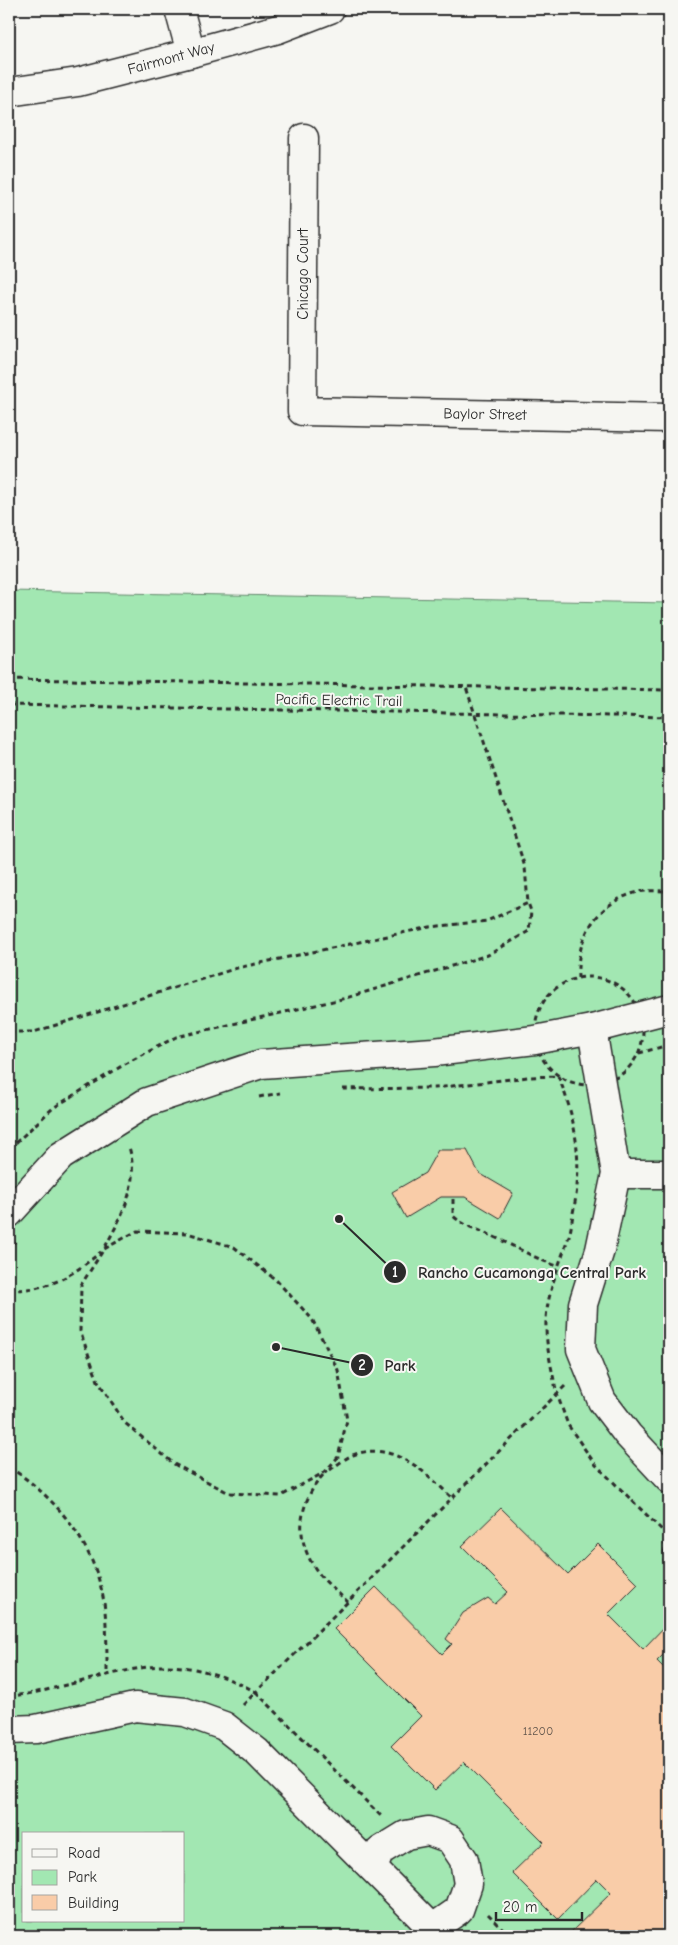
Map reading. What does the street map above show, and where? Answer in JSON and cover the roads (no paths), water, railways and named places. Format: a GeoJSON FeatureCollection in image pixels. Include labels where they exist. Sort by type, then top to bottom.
{"type":"FeatureCollection","features":[{"type":"Feature","properties":{"kind":"street"},"geometry":{"type":"LineString","coordinates":[[178,9],[191,53]]}},
{"type":"Feature","properties":{"kind":"street","name":"Fairmont Way"},"geometry":{"type":"LineString","coordinates":[[9,92],[78,82],[191,53],[278,29],[330,9]]}},
{"type":"Feature","properties":{"kind":"street","name":"Chicago Court"},"geometry":{"type":"LineString","coordinates":[[302,411],[304,138]]}},
{"type":"Feature","properties":{"kind":"street","name":"Baylor Street"},"geometry":{"type":"LineString","coordinates":[[302,411],[669,418]]}},
{"type":"Feature","properties":{"kind":"street"},"geometry":{"type":"LineString","coordinates":[[15,1223],[61,1156],[147,1102],[261,1064],[434,1052],[535,1040],[592,1029],[669,1009]]}},
{"type":"Feature","properties":{"kind":"street"},"geometry":{"type":"LineString","coordinates":[[592,1029],[616,1174],[600,1250],[583,1304],[581,1349],[602,1400],[628,1435],[669,1479]]}},
{"type":"Feature","properties":{"kind":"street"},"geometry":{"type":"LineString","coordinates":[[616,1174],[669,1174]]}},
{"type":"Feature","properties":{"kind":"street"},"geometry":{"type":"LineString","coordinates":[[9,1730],[36,1729],[135,1707],[186,1712],[224,1726],[257,1752],[373,1868],[437,1932],[459,1910],[468,1884],[464,1860],[450,1839],[428,1831],[406,1835],[380,1851],[373,1868]]}},
{"type":"Feature","properties":{"kind":"place","name":"Rancho Cucamonga Central Park"},"geometry":{"type":"Point","coordinates":[339,1219]}},
{"type":"Feature","properties":{"kind":"place","name":"Park"},"geometry":{"type":"Point","coordinates":[276,1347]}}]}
